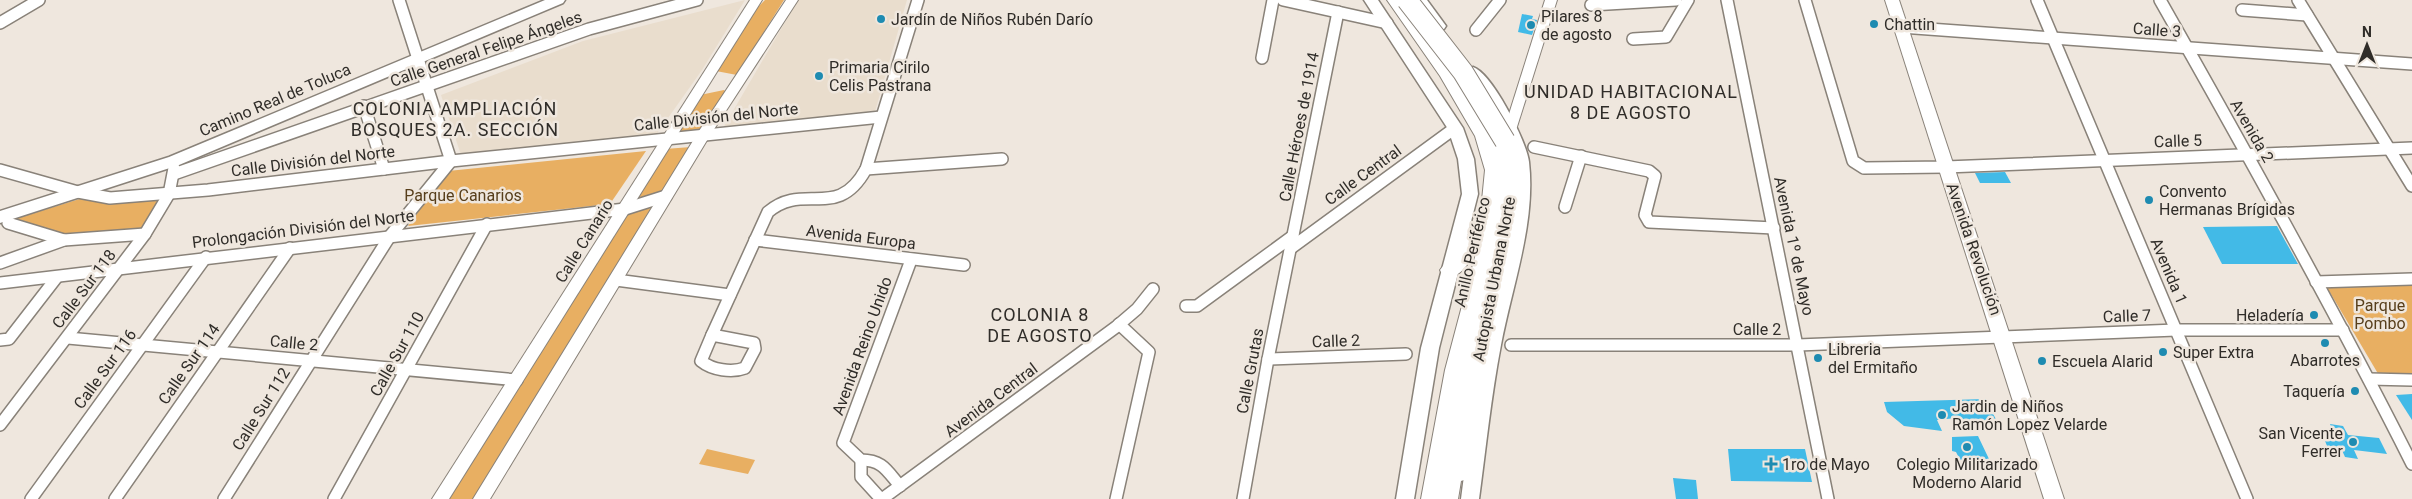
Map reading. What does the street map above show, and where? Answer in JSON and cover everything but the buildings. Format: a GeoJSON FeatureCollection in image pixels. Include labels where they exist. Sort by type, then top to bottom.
{"type":"FeatureCollection","features":[{"type":"Feature","properties":{"kind":"highway","name":"Anillo Periférico"},"geometry":{"type":"LineString","coordinates":[[1388,0],[1455,98],[1481,150],[1486,171],[1486,191],[1452,338],[1424,499]]}},
{"type":"Feature","properties":{"kind":"highway","name":"Autopista Urbana Norte"},"geometry":{"type":"LineString","coordinates":[[1396,0],[1447,72],[1484,136],[1495,170],[1493,206],[1485,257],[1456,370],[1432,499]]}},
{"type":"Feature","properties":{"kind":"highway","name":"Anillo Periférico"},"geometry":{"type":"LineString","coordinates":[[1416,2],[1492,128],[1504,171],[1504,220],[1472,346],[1447,499]]}},
{"type":"Feature","properties":{"kind":"highway","name":"Autopista Urbana Norte"},"geometry":{"type":"LineString","coordinates":[[1416,2],[1463,72],[1505,141],[1513,177],[1506,231],[1479,342],[1458,499]]}},
{"type":"Feature","properties":{"kind":"highway"},"geometry":{"type":"LineString","coordinates":[[1450,270],[1476,238]]}},
{"type":"Feature","properties":{"kind":"main road","name":"Camino Real de Toluca"},"geometry":{"type":"LineString","coordinates":[[4,220],[78,192],[174,167],[558,0]]}},
{"type":"Feature","properties":{"kind":"main road"},"geometry":{"type":"LineString","coordinates":[[1372,0],[1455,128],[1466,159],[1470,194],[1421,392],[1405,499]]}},
{"type":"Feature","properties":{"kind":"main road","name":"Avenida Revolución"},"geometry":{"type":"LineString","coordinates":[[1892,0],[2003,336],[2054,499]]}},
{"type":"Feature","properties":{"kind":"main road"},"geometry":{"type":"LineString","coordinates":[[1416,2],[1494,101],[1518,143],[1522,176],[1520,210],[1492,346],[1470,499]]}},
{"type":"Feature","properties":{"kind":"street"},"geometry":{"type":"LineString","coordinates":[[399,0],[418,60],[428,84],[451,161]]}},
{"type":"Feature","properties":{"kind":"street","name":"Calle General Felipe Ángeles"},"geometry":{"type":"LineString","coordinates":[[174,167],[205,165],[364,106],[589,29],[697,0]]}},
{"type":"Feature","properties":{"kind":"street","name":"Calle Canario"},"geometry":{"type":"LineString","coordinates":[[440,499],[625,209],[668,138],[708,79],[756,0]]}},
{"type":"Feature","properties":{"kind":"street"},"geometry":{"type":"LineString","coordinates":[[481,499],[704,134],[792,0]]}},
{"type":"Feature","properties":{"kind":"street"},"geometry":{"type":"LineString","coordinates":[[712,335],[754,343],[755,349],[745,368],[736,370],[703,364],[702,357],[755,240],[774,205],[784,201],[846,194],[857,185],[866,169],[918,0]]}},
{"type":"Feature","properties":{"kind":"street"},"geometry":{"type":"LineString","coordinates":[[1262,58],[1272,0]]}},
{"type":"Feature","properties":{"kind":"street"},"geometry":{"type":"LineString","coordinates":[[1283,0],[1387,23]]}},
{"type":"Feature","properties":{"kind":"street"},"geometry":{"type":"LineString","coordinates":[[1476,30],[1500,0]]}},
{"type":"Feature","properties":{"kind":"street"},"geometry":{"type":"LineString","coordinates":[[1510,130],[1551,0]]}},
{"type":"Feature","properties":{"kind":"street"},"geometry":{"type":"LineString","coordinates":[[1591,5],[1676,0]]}},
{"type":"Feature","properties":{"kind":"street"},"geometry":{"type":"LineString","coordinates":[[1633,39],[1666,37],[1688,0]]}},
{"type":"Feature","properties":{"kind":"street","name":"Avenida 1º de Mayo"},"geometry":{"type":"LineString","coordinates":[[1727,0],[1828,499]]}},
{"type":"Feature","properties":{"kind":"street","name":"Calle 5"},"geometry":{"type":"LineString","coordinates":[[1805,0],[1853,160],[1857,166],[1864,168],[1946,167],[2412,148]]}},
{"type":"Feature","properties":{"kind":"street","name":"Avenida 1"},"geometry":{"type":"LineString","coordinates":[[2037,0],[2106,160],[2247,499]]}},
{"type":"Feature","properties":{"kind":"street","name":"Avenida 2"},"geometry":{"type":"LineString","coordinates":[[2160,0],[2248,155],[2369,379],[2412,464]]}},
{"type":"Feature","properties":{"kind":"street"},"geometry":{"type":"LineString","coordinates":[[2298,0],[2412,186]]}},
{"type":"Feature","properties":{"kind":"street"},"geometry":{"type":"LineString","coordinates":[[0,14],[36,2]]}},
{"type":"Feature","properties":{"kind":"street"},"geometry":{"type":"LineString","coordinates":[[0,23],[36,2]]}},
{"type":"Feature","properties":{"kind":"street"},"geometry":{"type":"LineString","coordinates":[[2242,10],[2308,15]]}},
{"type":"Feature","properties":{"kind":"street","name":"Calle Héroes de 1914"},"geometry":{"type":"LineString","coordinates":[[1291,248],[1338,12]]}},
{"type":"Feature","properties":{"kind":"street","name":"Calle 3"},"geometry":{"type":"LineString","coordinates":[[1901,27],[2412,64]]}},
{"type":"Feature","properties":{"kind":"street"},"geometry":{"type":"LineString","coordinates":[[364,106],[384,169]]}},
{"type":"Feature","properties":{"kind":"street","name":"Calle División del Norte"},"geometry":{"type":"LineString","coordinates":[[0,170],[78,192],[110,198],[169,194],[451,161],[881,117]]}},
{"type":"Feature","properties":{"kind":"street","name":"Calle Central"},"geometry":{"type":"LineString","coordinates":[[1291,248],[1455,128]]}},
{"type":"Feature","properties":{"kind":"street"},"geometry":{"type":"LineString","coordinates":[[1534,147],[1649,171],[1655,176],[1656,182],[1645,215],[1649,222],[1774,228]]}},
{"type":"Feature","properties":{"kind":"street"},"geometry":{"type":"LineString","coordinates":[[1565,207],[1581,156]]}},
{"type":"Feature","properties":{"kind":"street"},"geometry":{"type":"LineString","coordinates":[[866,169],[1002,159]]}},
{"type":"Feature","properties":{"kind":"street","name":"Calle Sur 112"},"geometry":{"type":"LineString","coordinates":[[224,499],[390,236],[451,161]]}},
{"type":"Feature","properties":{"kind":"street","name":"Calle Sur 118"},"geometry":{"type":"LineString","coordinates":[[0,425],[68,338],[145,234],[169,194],[174,167]]}},
{"type":"Feature","properties":{"kind":"street","name":"Prolongación División del Norte"},"geometry":{"type":"LineString","coordinates":[[0,283],[206,257],[625,209],[666,196]]}},
{"type":"Feature","properties":{"kind":"street"},"geometry":{"type":"LineString","coordinates":[[4,220],[64,240]]}},
{"type":"Feature","properties":{"kind":"street","name":"Calle Sur 110"},"geometry":{"type":"LineString","coordinates":[[334,499],[407,371],[487,224]]}},
{"type":"Feature","properties":{"kind":"street"},"geometry":{"type":"LineString","coordinates":[[0,263],[64,240],[145,234]]}},
{"type":"Feature","properties":{"kind":"street"},"geometry":{"type":"LineString","coordinates":[[1186,306],[1197,306],[1293,236]]}},
{"type":"Feature","properties":{"kind":"street","name":"Avenida Europa"},"geometry":{"type":"LineString","coordinates":[[755,240],[964,265]]}},
{"type":"Feature","properties":{"kind":"street","name":"Calle Sur 114"},"geometry":{"type":"LineString","coordinates":[[115,499],[290,248]]}},
{"type":"Feature","properties":{"kind":"street","name":"Calle Grutas"},"geometry":{"type":"LineString","coordinates":[[1244,499],[1268,360],[1291,248]]}},
{"type":"Feature","properties":{"kind":"street","name":"Calle Sur 116"},"geometry":{"type":"LineString","coordinates":[[31,499],[206,257]]}},
{"type":"Feature","properties":{"kind":"street","name":"Avenida Reino Unido"},"geometry":{"type":"LineString","coordinates":[[861,460],[843,444],[911,260]]}},
{"type":"Feature","properties":{"kind":"street"},"geometry":{"type":"LineString","coordinates":[[5,340],[57,277]]}},
{"type":"Feature","properties":{"kind":"street"},"geometry":{"type":"LineString","coordinates":[[2316,282],[2412,279]]}},
{"type":"Feature","properties":{"kind":"street"},"geometry":{"type":"LineString","coordinates":[[616,280],[730,296]]}},
{"type":"Feature","properties":{"kind":"street","name":"Avenida Central"},"geometry":{"type":"LineString","coordinates":[[882,499],[965,441],[1119,324],[1148,298],[1153,289]]}},
{"type":"Feature","properties":{"kind":"street"},"geometry":{"type":"LineString","coordinates":[[1116,499],[1149,352],[1119,324]]}},
{"type":"Feature","properties":{"kind":"street","name":"Calle 7"},"geometry":{"type":"LineString","coordinates":[[2003,336],[2176,330],[2342,330]]}},
{"type":"Feature","properties":{"kind":"street","name":"Calle 2"},"geometry":{"type":"LineString","coordinates":[[1511,346],[1798,345],[2003,336]]}},
{"type":"Feature","properties":{"kind":"street","name":"Calle 2"},"geometry":{"type":"LineString","coordinates":[[68,338],[517,380]]}},
{"type":"Feature","properties":{"kind":"street","name":"Calle 2"},"geometry":{"type":"LineString","coordinates":[[1268,360],[1406,354]]}},
{"type":"Feature","properties":{"kind":"street"},"geometry":{"type":"LineString","coordinates":[[2369,379],[2412,380]]}},
{"type":"Feature","properties":{"kind":"street"},"geometry":{"type":"LineString","coordinates":[[882,499],[861,477],[861,460],[873,460],[880,464],[900,486]]}},
{"type":"Feature","properties":{"kind":"shaded area"},"geometry":{"type":"Polygon","coordinates":[[[745,0],[702,70],[656,135],[461,155],[441,95],[583,41],[745,0]]]}},
{"type":"Feature","properties":{"kind":"shaded area","name":"Primaria Cirilo Celis Pastrana"},"geometry":{"type":"Polygon","coordinates":[[[798,0],[907,0],[874,115],[723,128],[798,0]]]}},
{"type":"Feature","properties":{"kind":"green space"},"geometry":{"type":"Polygon","coordinates":[[[765,0],[784,0],[737,75],[716,71],[754,11],[765,0]]]}},
{"type":"Feature","properties":{"kind":"green space"},"geometry":{"type":"Polygon","coordinates":[[[724,90],[726,92],[703,129],[677,134],[700,95],[724,90]]]}},
{"type":"Feature","properties":{"kind":"green space"},"geometry":{"type":"Polygon","coordinates":[[[691,147],[662,192],[636,199],[665,149],[691,147]]]}},
{"type":"Feature","properties":{"kind":"green space","name":"Parque Canarios"},"geometry":{"type":"Polygon","coordinates":[[[646,151],[610,204],[408,226],[448,171],[646,151]]]}},
{"type":"Feature","properties":{"kind":"green space"},"geometry":{"type":"Polygon","coordinates":[[[164,195],[144,233],[66,238],[8,221],[86,197],[164,195]]]}},
{"type":"Feature","properties":{"kind":"green space"},"geometry":{"type":"Polygon","coordinates":[[[655,207],[474,499],[442,499],[624,214],[655,207]]]}},
{"type":"Feature","properties":{"kind":"green space","name":"Parque Pombo"},"geometry":{"type":"Polygon","coordinates":[[[2412,282],[2412,377],[2380,377],[2325,284],[2412,282]]]}},
{"type":"Feature","properties":{"kind":"green space"},"geometry":{"type":"Polygon","coordinates":[[[707,449],[755,460],[748,474],[699,464],[707,449]]]}},
{"type":"Feature","properties":{"kind":"place","name":"Jardín de Niños Rubén Darío"},"geometry":{"type":"Point","coordinates":[881,19]}},
{"type":"Feature","properties":{"kind":"place","name":"Chattin"},"geometry":{"type":"Point","coordinates":[1874,24]}},
{"type":"Feature","properties":{"kind":"place","name":"Pilares 8 de agosto"},"geometry":{"type":"Point","coordinates":[1531,25]}},
{"type":"Feature","properties":{"kind":"place","name":"Primaria Cirilo Celis Pastrana"},"geometry":{"type":"Point","coordinates":[819,76]}},
{"type":"Feature","properties":{"kind":"place","name":"Convento Hermanas Brígidas"},"geometry":{"type":"Point","coordinates":[2149,200]}},
{"type":"Feature","properties":{"kind":"place","name":"Heladería"},"geometry":{"type":"Point","coordinates":[2314,315]}},
{"type":"Feature","properties":{"kind":"place","name":"Abarrotes"},"geometry":{"type":"Point","coordinates":[2325,343]}},
{"type":"Feature","properties":{"kind":"place","name":"Super Extra"},"geometry":{"type":"Point","coordinates":[2163,352]}},
{"type":"Feature","properties":{"kind":"place","name":"Libreria del Ermitaño"},"geometry":{"type":"Point","coordinates":[1818,358]}},
{"type":"Feature","properties":{"kind":"place","name":"Escuela Alarid"},"geometry":{"type":"Point","coordinates":[2042,361]}},
{"type":"Feature","properties":{"kind":"place","name":"Taquería"},"geometry":{"type":"Point","coordinates":[2355,391]}},
{"type":"Feature","properties":{"kind":"place","name":"Jardin de Niños Ramón Lopez Velarde"},"geometry":{"type":"Point","coordinates":[1942,415]}},
{"type":"Feature","properties":{"kind":"place","name":"San Vicente Ferrer"},"geometry":{"type":"Point","coordinates":[2353,442]}},
{"type":"Feature","properties":{"kind":"place","name":"Colegio Militarizado Moderno Alarid"},"geometry":{"type":"Point","coordinates":[1967,447]}},
{"type":"Feature","properties":{"kind":"place","name":"1ro de Mayo"},"geometry":{"type":"Point","coordinates":[1771,464]}},
{"type":"Feature","properties":{"kind":"district","name":"UNIDAD HABITACIONAL 8 DE AGOSTO"},"geometry":{"type":"Point","coordinates":[1631,101]}},
{"type":"Feature","properties":{"kind":"district","name":"COLONIA AMPLIACIÓN BOSQUES 2A. SECCIÓN"},"geometry":{"type":"Point","coordinates":[455,118]}},
{"type":"Feature","properties":{"kind":"district","name":"COLONIA 8 DE AGOSTO"},"geometry":{"type":"Point","coordinates":[1040,324]}}]}
